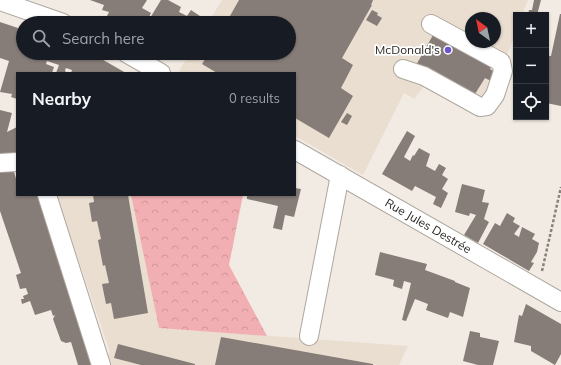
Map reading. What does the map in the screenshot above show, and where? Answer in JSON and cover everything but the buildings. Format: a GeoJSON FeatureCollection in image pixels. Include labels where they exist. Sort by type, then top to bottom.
{"type":"FeatureCollection","features":[{"type":"Feature","properties":{"kind":"street"},"geometry":{"type":"LineString","coordinates":[[0,1],[43,16]]}},
{"type":"Feature","properties":{"kind":"street"},"geometry":{"type":"LineString","coordinates":[[404,69],[424,76],[468,101],[480,95],[500,80],[503,71],[501,62],[430,24]]}},
{"type":"Feature","properties":{"kind":"street"},"geometry":{"type":"LineString","coordinates":[[138,60],[159,72]]}},
{"type":"Feature","properties":{"kind":"street","name":"Rue Jules Destrée"},"geometry":{"type":"LineString","coordinates":[[296,151],[561,302]]}},
{"type":"Feature","properties":{"kind":"street"},"geometry":{"type":"LineString","coordinates":[[0,163],[16,162]]}},
{"type":"Feature","properties":{"kind":"street"},"geometry":{"type":"LineString","coordinates":[[309,336],[340,175]]}},
{"type":"Feature","properties":{"kind":"street"},"geometry":{"type":"LineString","coordinates":[[47,196],[101,365]]}},
{"type":"Feature","properties":{"kind":"path"},"geometry":{"type":"LineString","coordinates":[[537,289],[561,188]]}},
{"type":"Feature","properties":{"kind":"shaded area"},"geometry":{"type":"Polygon","coordinates":[[[222,0],[528,0],[523,12],[513,12],[513,40],[505,61],[505,75],[488,116],[426,84],[414,99],[404,93],[363,175],[296,137],[296,72],[179,71],[186,60],[296,60],[296,16],[212,16],[222,0]]]}},
{"type":"Feature","properties":{"kind":"shaded area"},"geometry":{"type":"Polygon","coordinates":[[[56,196],[131,196],[159,328],[408,346],[399,365],[101,365],[110,352],[56,196]]]}},
{"type":"Feature","properties":{"kind":"green space"},"geometry":{"type":"Polygon","coordinates":[[[131,196],[243,196],[229,265],[267,336],[159,328],[131,196]]]}},
{"type":"Feature","properties":{"kind":"place","name":"McDonald's"},"geometry":{"type":"Point","coordinates":[448,50]}}]}
